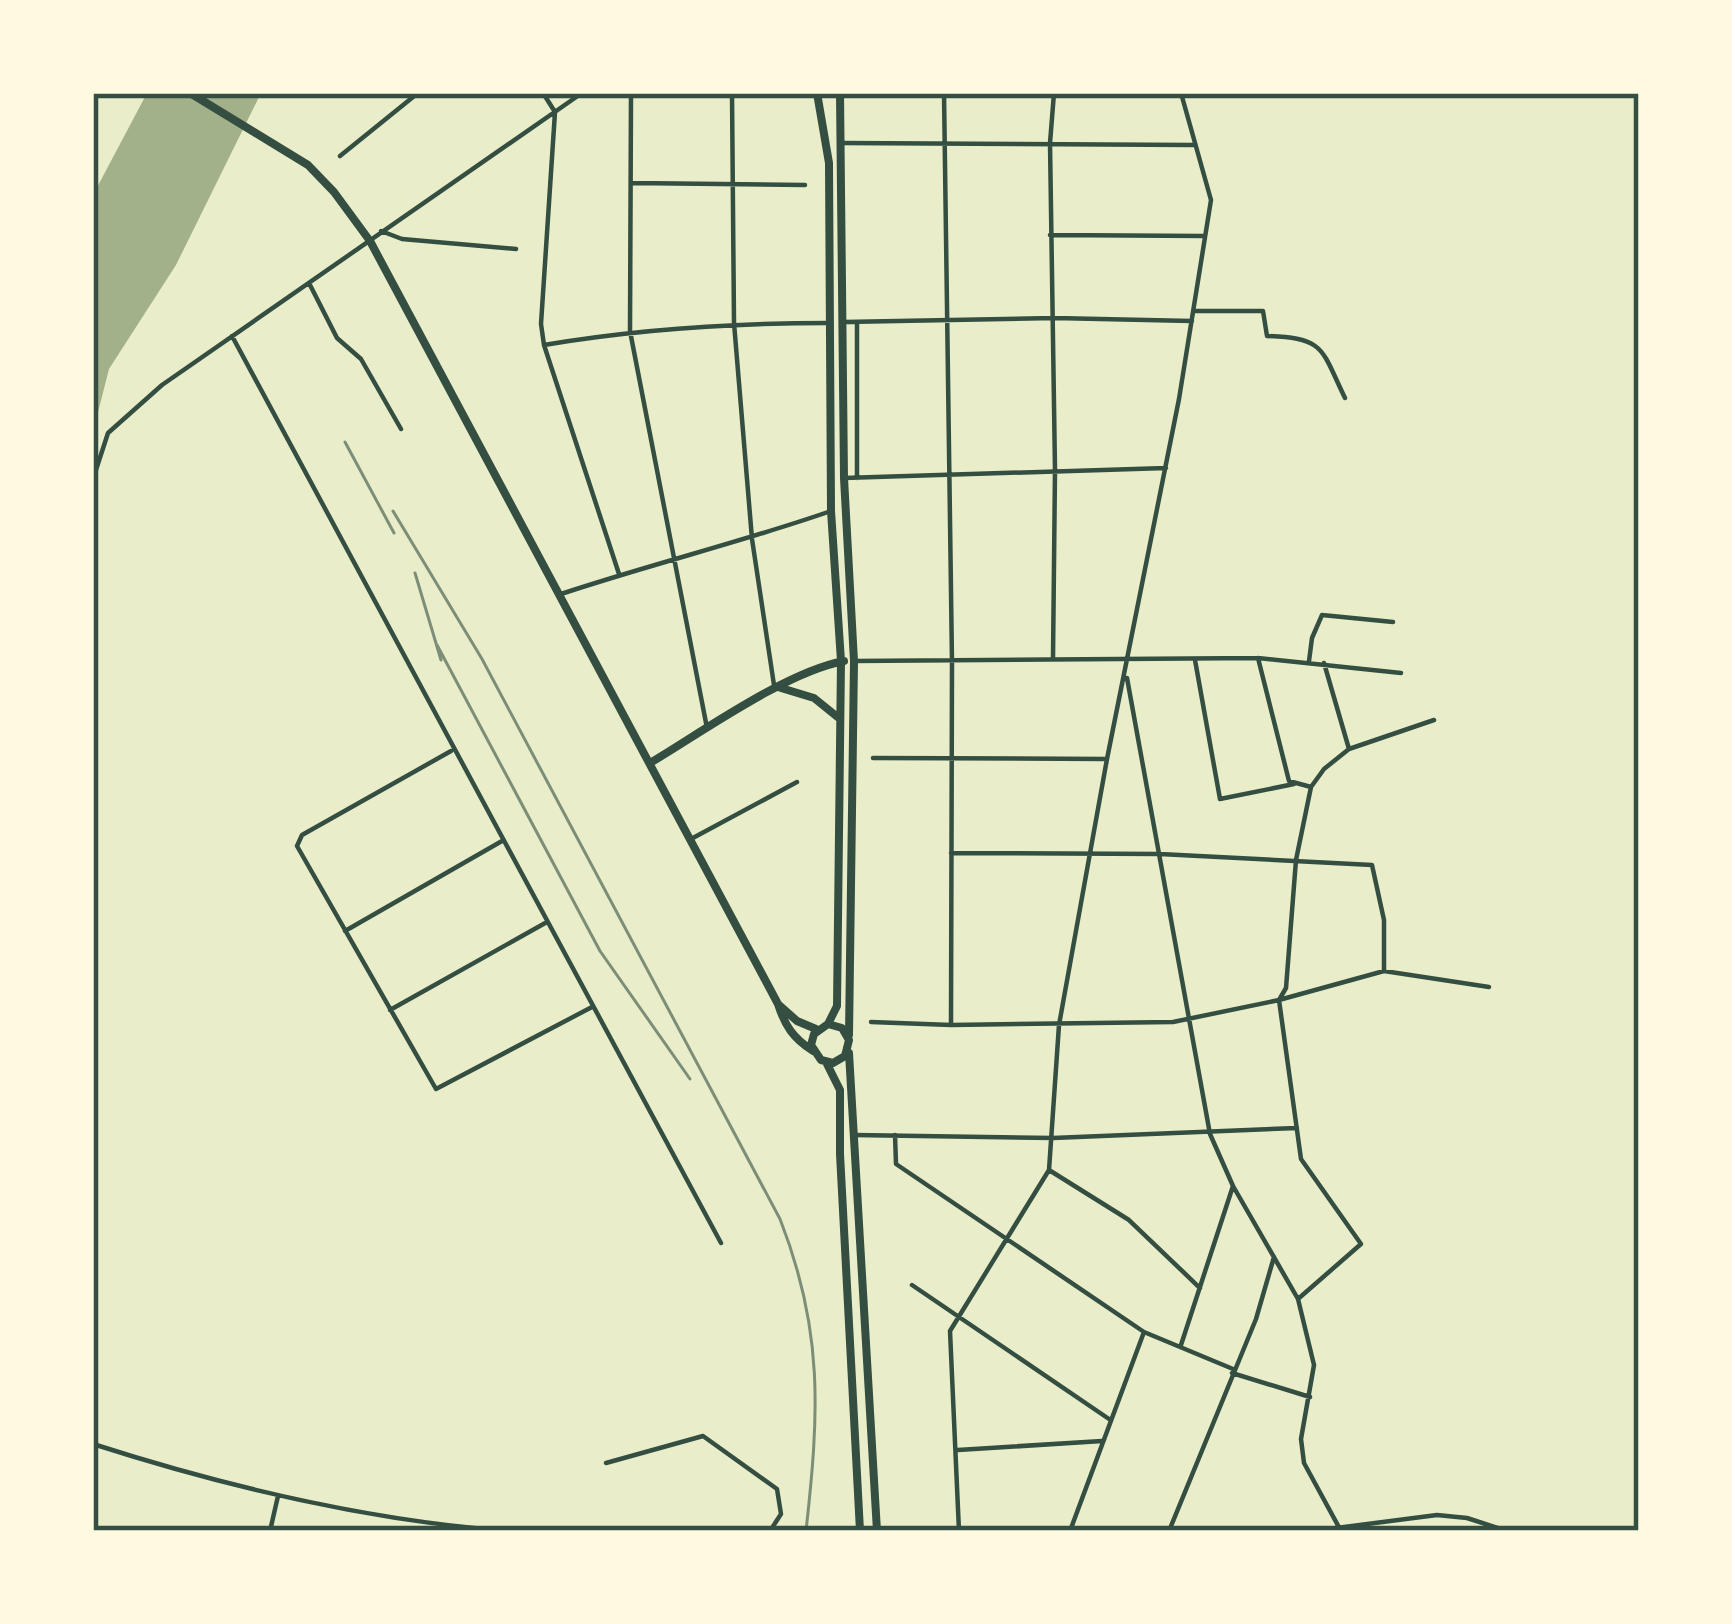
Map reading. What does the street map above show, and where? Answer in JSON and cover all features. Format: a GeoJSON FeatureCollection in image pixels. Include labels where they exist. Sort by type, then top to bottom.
{"type":"FeatureCollection","features":[{"type":"Feature","properties":{"kind":"main road"},"geometry":{"type":"LineString","coordinates":[[190,93],[308,165],[370,241],[790,1032],[826,1062],[840,1090],[860,1531]]}},
{"type":"Feature","properties":{"kind":"main road"},"geometry":{"type":"LineString","coordinates":[[813,1051],[817,1030],[827,1024],[837,1006],[841,662],[831,511],[829,163],[817,93]]}},
{"type":"Feature","properties":{"kind":"main road"},"geometry":{"type":"LineString","coordinates":[[839,93],[844,478],[854,661],[848,1036],[877,1531]]}},
{"type":"Feature","properties":{"kind":"main road"},"geometry":{"type":"LineString","coordinates":[[650,763],[820,667],[854,661]]}},
{"type":"Feature","properties":{"kind":"main road"},"geometry":{"type":"LineString","coordinates":[[777,689],[814,698],[840,718]]}},
{"type":"Feature","properties":{"kind":"main road"},"geometry":{"type":"LineString","coordinates":[[778,1004],[797,1021],[817,1030]]}},
{"type":"Feature","properties":{"kind":"main road"},"geometry":{"type":"LineString","coordinates":[[827,1024],[842,1028],[848,1036]]}},
{"type":"Feature","properties":{"kind":"main road"},"geometry":{"type":"LineString","coordinates":[[826,1062],[839,1060],[849,1050]]}},
{"type":"Feature","properties":{"kind":"street"},"geometry":{"type":"LineString","coordinates":[[340,156],[418,93]]}},
{"type":"Feature","properties":{"kind":"street"},"geometry":{"type":"LineString","coordinates":[[543,93],[555,112],[541,324],[544,345],[619,574]]}},
{"type":"Feature","properties":{"kind":"street"},"geometry":{"type":"LineString","coordinates":[[93,479],[108,433],[120,419],[582,93]]}},
{"type":"Feature","properties":{"kind":"street"},"geometry":{"type":"LineString","coordinates":[[631,93],[630,331],[707,728]]}},
{"type":"Feature","properties":{"kind":"street"},"geometry":{"type":"LineString","coordinates":[[732,93],[734,323],[752,539],[777,689]]}},
{"type":"Feature","properties":{"kind":"street"},"geometry":{"type":"LineString","coordinates":[[944,93],[952,662],[951,1025]]}},
{"type":"Feature","properties":{"kind":"street"},"geometry":{"type":"LineString","coordinates":[[1053,659],[1050,143],[1054,93]]}},
{"type":"Feature","properties":{"kind":"street"},"geometry":{"type":"LineString","coordinates":[[959,1531],[950,1330],[1049,1170],[1059,1025],[1166,468],[1211,200],[1181,93]]}},
{"type":"Feature","properties":{"kind":"street"},"geometry":{"type":"LineString","coordinates":[[842,143],[1193,145]]}},
{"type":"Feature","properties":{"kind":"street"},"geometry":{"type":"LineString","coordinates":[[632,183],[806,185]]}},
{"type":"Feature","properties":{"kind":"street"},"geometry":{"type":"LineString","coordinates":[[381,232],[402,239],[516,250]]}},
{"type":"Feature","properties":{"kind":"street"},"geometry":{"type":"LineString","coordinates":[[1050,235],[1204,236]]}},
{"type":"Feature","properties":{"kind":"street"},"geometry":{"type":"LineString","coordinates":[[309,283],[337,338],[361,359],[401,429]]}},
{"type":"Feature","properties":{"kind":"street"},"geometry":{"type":"LineString","coordinates":[[1194,310],[1263,311],[1267,336],[1306,338],[1321,349],[1346,398]]}},
{"type":"Feature","properties":{"kind":"street"},"geometry":{"type":"LineString","coordinates":[[841,322],[1192,321]]}},
{"type":"Feature","properties":{"kind":"street"},"geometry":{"type":"LineString","coordinates":[[857,322],[857,478]]}},
{"type":"Feature","properties":{"kind":"street"},"geometry":{"type":"LineString","coordinates":[[544,345],[630,331],[734,323],[829,323]]}},
{"type":"Feature","properties":{"kind":"street"},"geometry":{"type":"LineString","coordinates":[[232,336],[721,1244]]}},
{"type":"Feature","properties":{"kind":"street"},"geometry":{"type":"LineString","coordinates":[[844,478],[1166,468]]}},
{"type":"Feature","properties":{"kind":"street"},"geometry":{"type":"LineString","coordinates":[[559,594],[674,557],[752,539],[831,511]]}},
{"type":"Feature","properties":{"kind":"street"},"geometry":{"type":"LineString","coordinates":[[1310,661],[1312,638],[1322,615],[1393,622]]}},
{"type":"Feature","properties":{"kind":"street"},"geometry":{"type":"LineString","coordinates":[[1194,658],[1220,799],[1294,784],[1311,788]]}},
{"type":"Feature","properties":{"kind":"street"},"geometry":{"type":"LineString","coordinates":[[854,661],[1258,658],[1401,673]]}},
{"type":"Feature","properties":{"kind":"street"},"geometry":{"type":"LineString","coordinates":[[1258,658],[1285,770],[1294,784]]}},
{"type":"Feature","properties":{"kind":"street"},"geometry":{"type":"LineString","coordinates":[[1324,663],[1349,749]]}},
{"type":"Feature","properties":{"kind":"street"},"geometry":{"type":"LineString","coordinates":[[1126,672],[1210,1134],[1233,1186],[1298,1299],[1314,1365],[1301,1439],[1304,1463],[1341,1530]]}},
{"type":"Feature","properties":{"kind":"street"},"geometry":{"type":"LineString","coordinates":[[1115,722],[1129,718],[1136,726]]}},
{"type":"Feature","properties":{"kind":"street"},"geometry":{"type":"LineString","coordinates":[[1298,1299],[1361,1244],[1301,1159],[1280,1000],[1286,988],[1296,860],[1311,788],[1349,749],[1434,720]]}},
{"type":"Feature","properties":{"kind":"street"},"geometry":{"type":"LineString","coordinates":[[452,750],[296,840],[345,931],[436,1089],[592,1007]]}},
{"type":"Feature","properties":{"kind":"street"},"geometry":{"type":"LineString","coordinates":[[873,758],[1107,759]]}},
{"type":"Feature","properties":{"kind":"street"},"geometry":{"type":"LineString","coordinates":[[690,839],[797,782]]}},
{"type":"Feature","properties":{"kind":"street"},"geometry":{"type":"LineString","coordinates":[[345,931],[502,841]]}},
{"type":"Feature","properties":{"kind":"street"},"geometry":{"type":"LineString","coordinates":[[951,853],[1160,854],[1372,865],[1384,920],[1384,971]]}},
{"type":"Feature","properties":{"kind":"street"},"geometry":{"type":"LineString","coordinates":[[390,1010],[547,922]]}},
{"type":"Feature","properties":{"kind":"street"},"geometry":{"type":"LineString","coordinates":[[871,1022],[1134,1025],[1280,1000],[1384,971],[1489,987]]}},
{"type":"Feature","properties":{"kind":"street"},"geometry":{"type":"LineString","coordinates":[[854,1135],[1053,1138],[1298,1128]]}},
{"type":"Feature","properties":{"kind":"street"},"geometry":{"type":"LineString","coordinates":[[895,1135],[896,1164],[1144,1332],[1233,1371],[1310,1397]]}},
{"type":"Feature","properties":{"kind":"street"},"geometry":{"type":"LineString","coordinates":[[1049,1170],[1129,1220],[1200,1288]]}},
{"type":"Feature","properties":{"kind":"street"},"geometry":{"type":"LineString","coordinates":[[1181,1345],[1233,1186]]}},
{"type":"Feature","properties":{"kind":"street"},"geometry":{"type":"LineString","coordinates":[[1169,1531],[1256,1318],[1274,1257]]}},
{"type":"Feature","properties":{"kind":"street"},"geometry":{"type":"LineString","coordinates":[[912,1285],[1109,1419]]}},
{"type":"Feature","properties":{"kind":"street"},"geometry":{"type":"LineString","coordinates":[[1070,1531],[1144,1332]]}},
{"type":"Feature","properties":{"kind":"street"},"geometry":{"type":"LineString","coordinates":[[606,1463],[703,1436],[777,1489],[781,1514],[770,1531]]}},
{"type":"Feature","properties":{"kind":"street"},"geometry":{"type":"LineString","coordinates":[[955,1450],[1102,1442]]}},
{"type":"Feature","properties":{"kind":"street"},"geometry":{"type":"LineString","coordinates":[[93,1444],[180,1472],[278,1495],[446,1526],[507,1531]]}},
{"type":"Feature","properties":{"kind":"street"},"geometry":{"type":"LineString","coordinates":[[270,1531],[278,1495]]}},
{"type":"Feature","properties":{"kind":"street"},"geometry":{"type":"LineString","coordinates":[[1313,1531],[1437,1515],[1467,1518],[1507,1531]]}},
{"type":"Feature","properties":{"kind":"shaded area"},"geometry":{"type":"Polygon","coordinates":[[[147,93],[261,93],[176,265],[109,369],[93,432],[93,195],[147,93]]]}},
{"type":"Feature","properties":{"kind":"railway"},"geometry":{"type":"LineString","coordinates":[[345,442],[394,533]]}},
{"type":"Feature","properties":{"kind":"railway"},"geometry":{"type":"LineString","coordinates":[[393,511],[482,659],[780,1219],[811,1336],[815,1410],[806,1531]]}},
{"type":"Feature","properties":{"kind":"railway"},"geometry":{"type":"LineString","coordinates":[[415,573],[441,660]]}},
{"type":"Feature","properties":{"kind":"railway"},"geometry":{"type":"LineString","coordinates":[[437,645],[600,951],[690,1079]]}}]}
